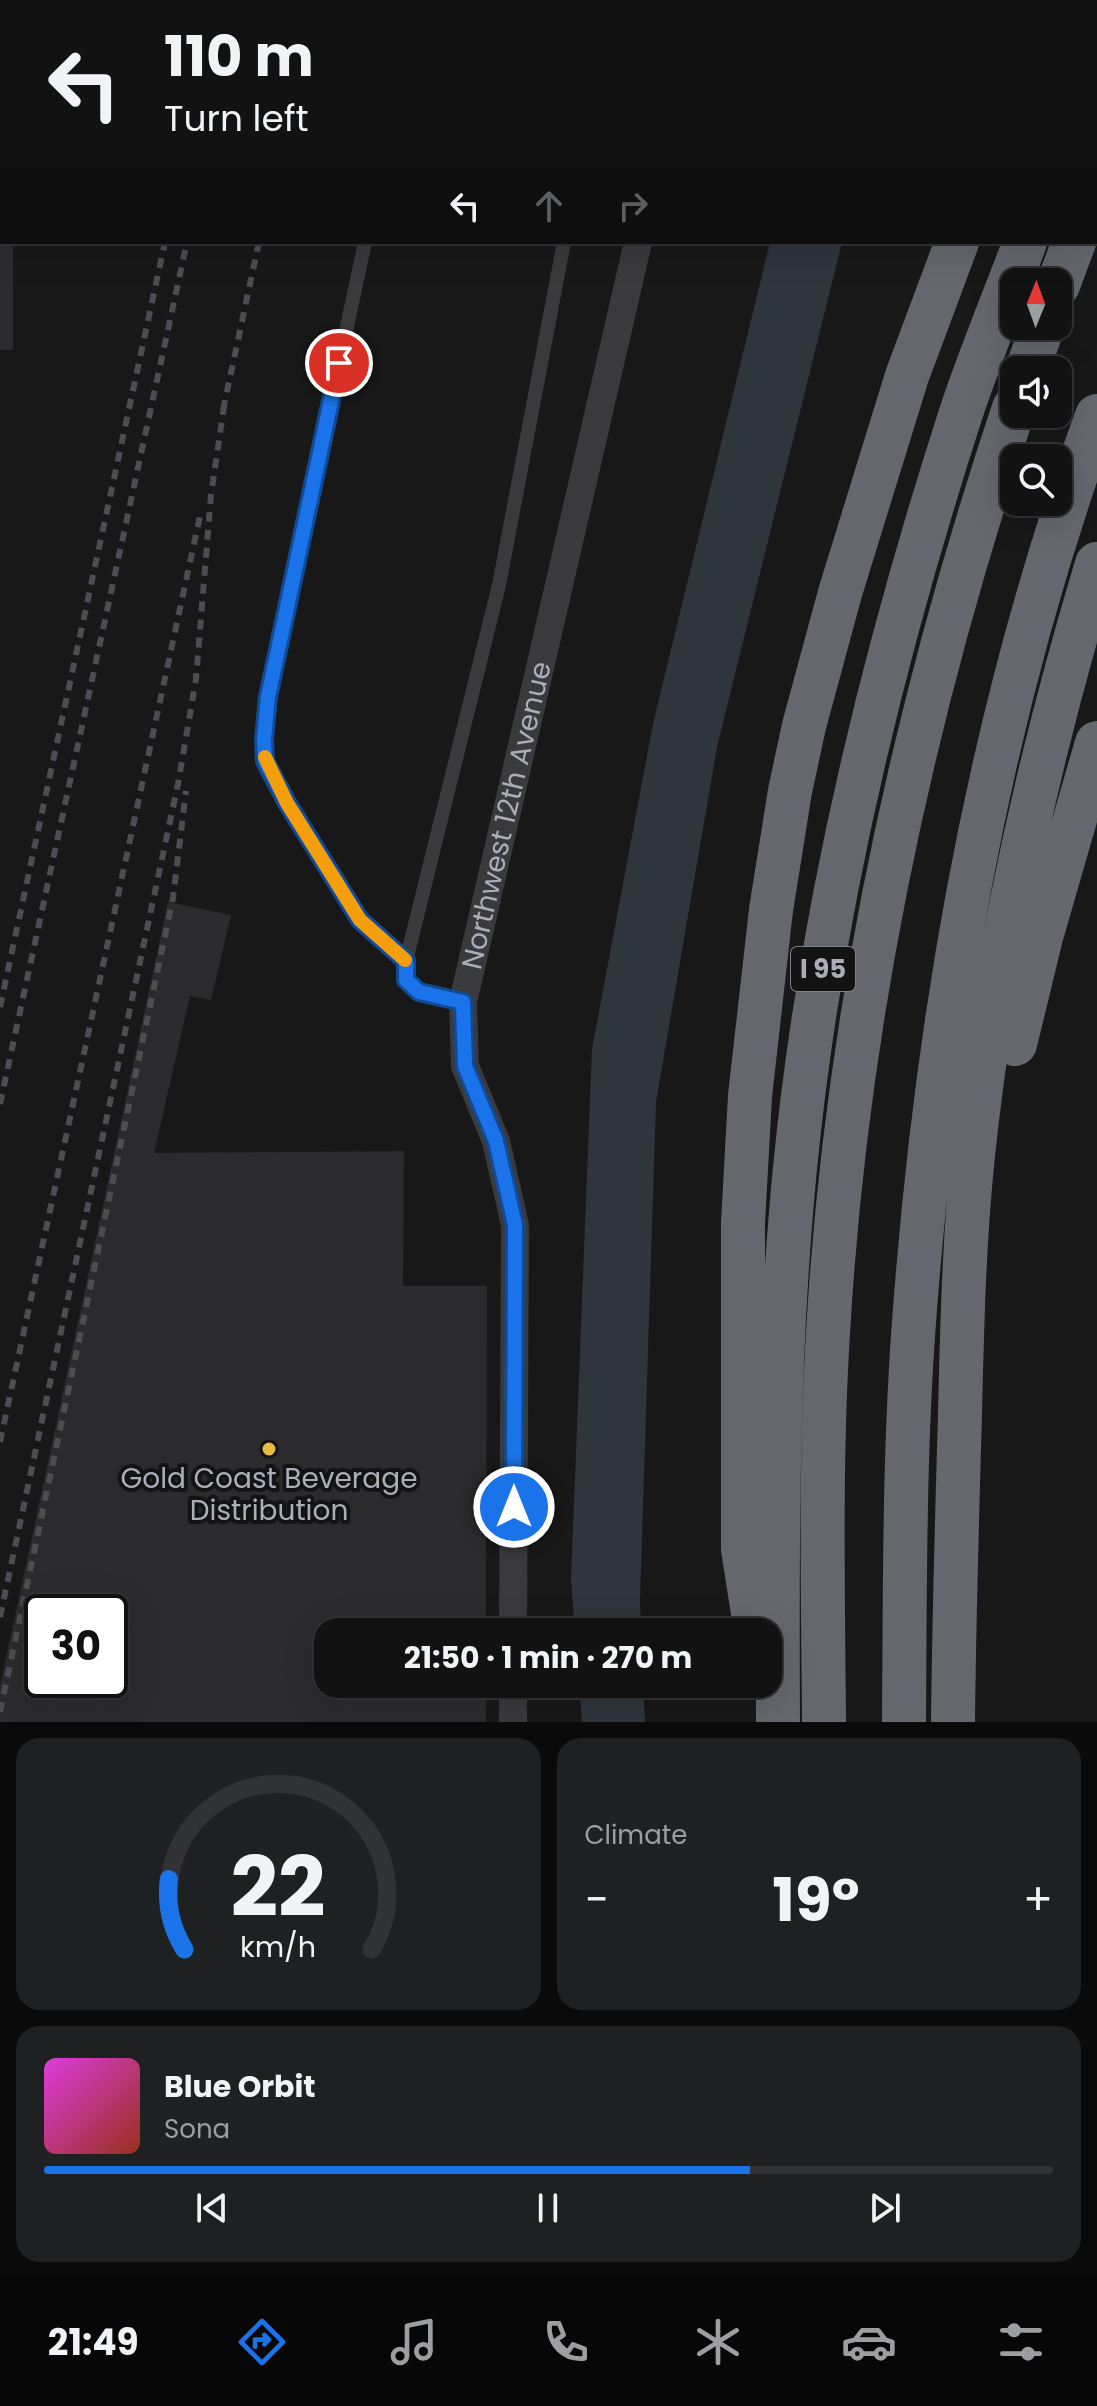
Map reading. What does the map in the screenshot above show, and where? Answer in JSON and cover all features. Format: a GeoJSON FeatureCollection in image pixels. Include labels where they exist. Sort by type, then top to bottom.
{"type":"FeatureCollection","features":[{"type":"Feature","properties":{"kind":"highway"},"geometry":{"type":"LineString","coordinates":[[856,539],[892,372],[931,244]]}},
{"type":"Feature","properties":{"kind":"highway"},"geometry":{"type":"LineString","coordinates":[[754,1618],[743,1549],[743,1223],[750,1096],[771,910],[790,791],[814,687],[907,376],[956,244]]}},
{"type":"Feature","properties":{"kind":"highway","name":"I 95"},"geometry":{"type":"LineString","coordinates":[[778,1722],[777,1494],[786,1275],[796,1164],[828,942],[872,725],[917,560],[963,409],[1024,244]]}},
{"type":"Feature","properties":{"kind":"highway"},"geometry":{"type":"LineString","coordinates":[[1064,268],[1073,244]]}},
{"type":"Feature","properties":{"kind":"highway"},"geometry":{"type":"LineString","coordinates":[[904,1722],[908,1418],[935,1097],[970,881],[993,777],[1049,564],[1097,416]]}},
{"type":"Feature","properties":{"kind":"highway"},"geometry":{"type":"LineString","coordinates":[[824,1722],[828,1333],[837,1222],[866,1000],[903,798],[933,673],[962,569],[1008,428]]}},
{"type":"Feature","properties":{"kind":"highway"},"geometry":{"type":"LineString","coordinates":[[953,1722],[964,1261],[973,1153],[1006,940],[1051,727],[1097,564]]}},
{"type":"Feature","properties":{"kind":"highway"},"geometry":{"type":"LineString","coordinates":[[964,1261],[1041,937],[1097,743]]}},
{"type":"Feature","properties":{"kind":"highway"},"geometry":{"type":"LineString","coordinates":[[767,1698],[771,1722]]}},
{"type":"Feature","properties":{"kind":"street","name":"Northwest 12th Avenue"},"geometry":{"type":"LineString","coordinates":[[513,1618],[515,1225],[496,1141],[465,1066],[463,1002],[638,244]]}},
{"type":"Feature","properties":{"kind":"street"},"geometry":{"type":"LineString","coordinates":[[513,1698],[513,1722]]}},
{"type":"Feature","properties":{"kind":"lane"},"geometry":{"type":"LineString","coordinates":[[365,244],[268,697],[265,761],[360,920],[406,961]]}},
{"type":"Feature","properties":{"kind":"lane"},"geometry":{"type":"LineString","coordinates":[[463,1002],[419,992],[406,980],[406,961],[499,585],[564,244]]}},
{"type":"Feature","properties":{"kind":"shaded area"},"geometry":{"type":"Polygon","coordinates":[[[770,244],[842,244],[717,747],[656,1102],[641,1618],[574,1618],[571,1579],[592,1049],[653,724],[770,244]]]}},
{"type":"Feature","properties":{"kind":"shaded area"},"geometry":{"type":"Polygon","coordinates":[[[580,1698],[644,1698],[645,1722],[582,1722],[580,1698]]]}},
{"type":"Feature","properties":{"kind":"building"},"geometry":{"type":"Polygon","coordinates":[[[0,244],[13,244],[13,350],[0,350],[0,244]]]}},
{"type":"Feature","properties":{"kind":"building","name":"Gold Coast Beverage Distribution"},"geometry":{"type":"Polygon","coordinates":[[[168,902],[231,915],[211,1000],[190,996],[154,1153],[404,1151],[403,1286],[487,1286],[486,1618],[314,1618],[314,1698],[486,1698],[486,1722],[0,1722],[0,1686],[168,902]]]}},
{"type":"Feature","properties":{"kind":"railway"},"geometry":{"type":"LineString","coordinates":[[0,1007],[165,244]]}},
{"type":"Feature","properties":{"kind":"railway"},"geometry":{"type":"LineString","coordinates":[[0,1104],[187,244]]}},
{"type":"Feature","properties":{"kind":"railway"},"geometry":{"type":"LineString","coordinates":[[223,410],[259,244]]}},
{"type":"Feature","properties":{"kind":"railway"},"geometry":{"type":"LineString","coordinates":[[0,1617],[178,784],[196,679],[211,495],[225,400]]}},
{"type":"Feature","properties":{"kind":"railway"},"geometry":{"type":"LineString","coordinates":[[0,1442],[200,516]]}},
{"type":"Feature","properties":{"kind":"railway"},"geometry":{"type":"LineString","coordinates":[[0,1712],[173,898],[186,791]]}},
{"type":"Feature","properties":{"kind":"slow traffic"},"geometry":{"type":"LineString","coordinates":[[265,757],[287,803],[360,920],[405,960]]}},
{"type":"Feature","properties":{"kind":"place","name":"Gold Coast Beverage Distribution"},"geometry":{"type":"Point","coordinates":[269,1449]}},
{"type":"Feature","properties":{"kind":"route"},"geometry":{"type":"LineString","coordinates":[[339,363],[268,697],[265,761],[287,803],[360,920],[406,961],[406,980],[419,992],[463,1002],[465,1066],[496,1141],[515,1225],[514,1507]]}}]}
